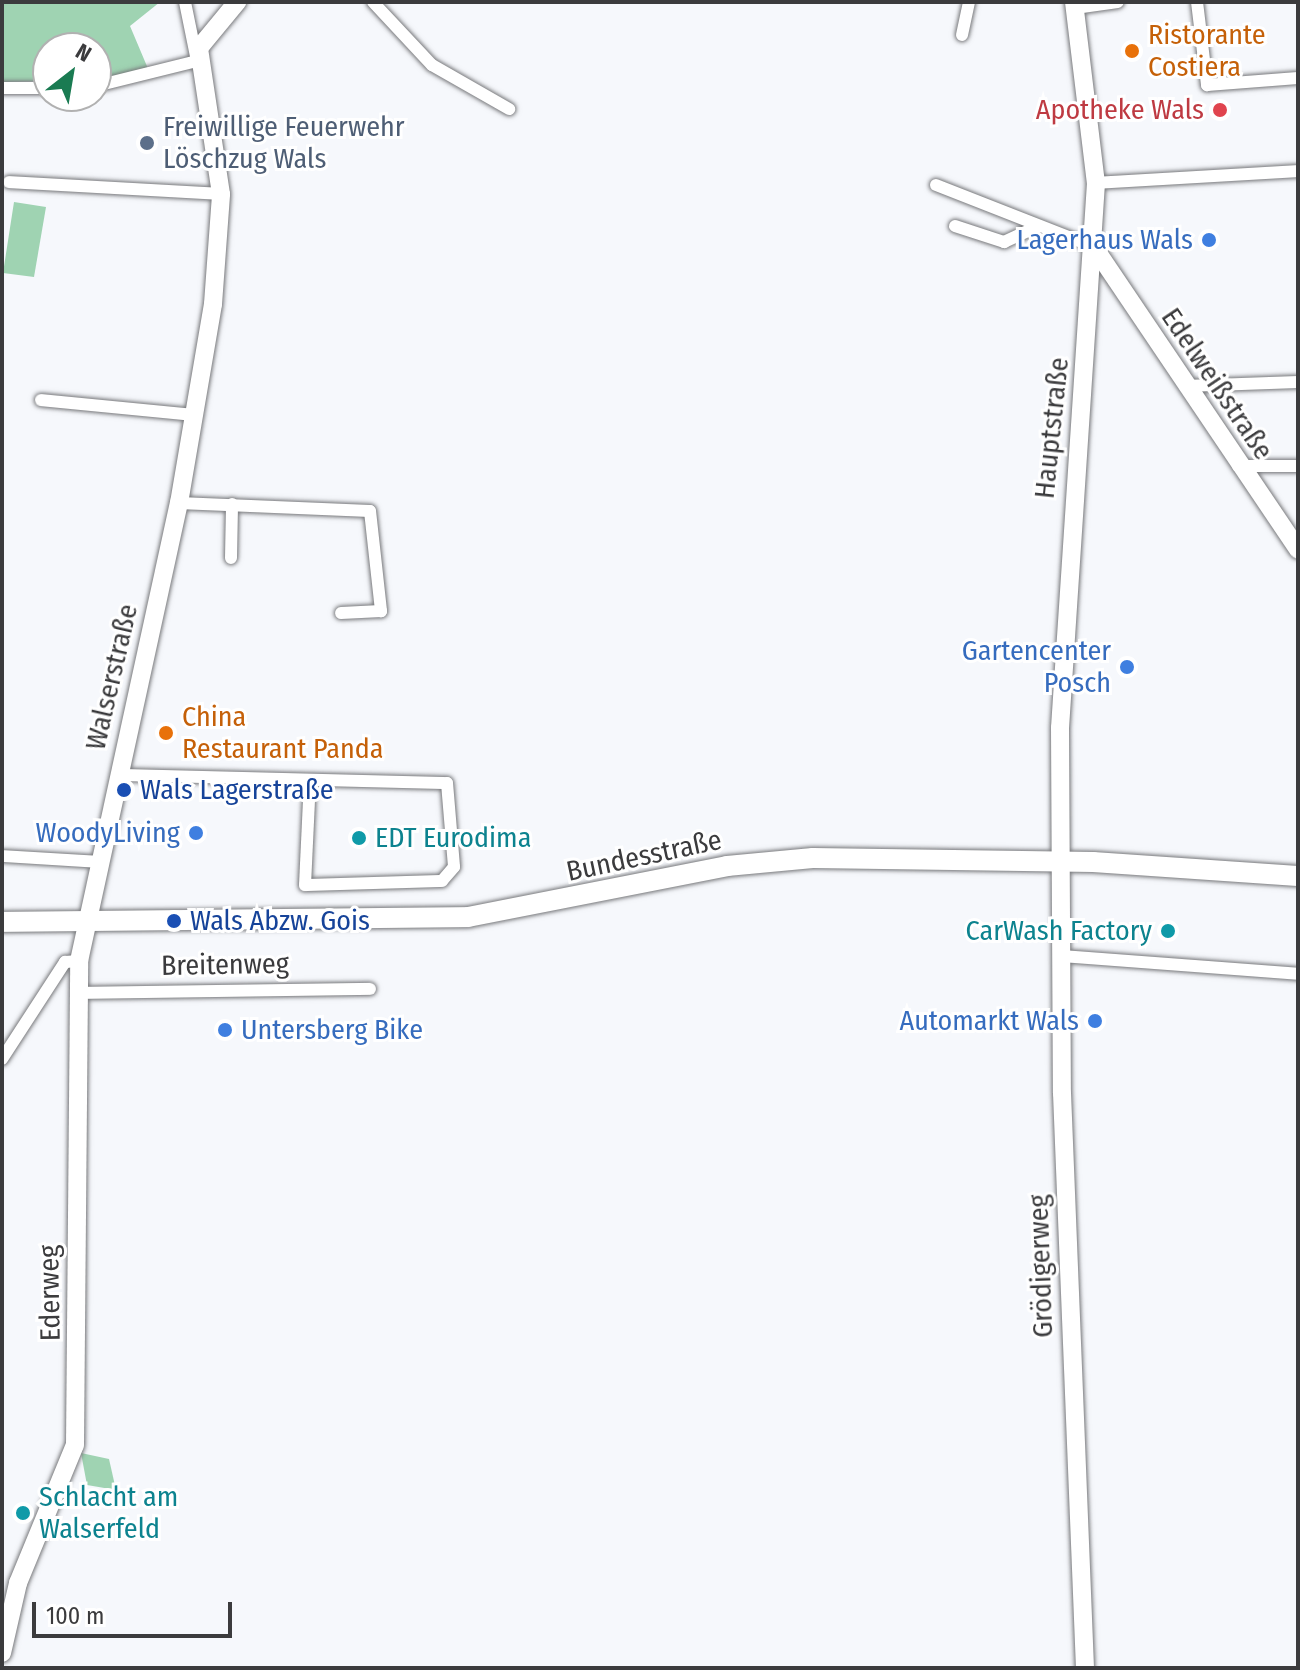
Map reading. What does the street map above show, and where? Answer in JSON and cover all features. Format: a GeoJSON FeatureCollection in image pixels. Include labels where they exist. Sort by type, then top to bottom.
{"type":"FeatureCollection","features":[{"type":"Feature","properties":{"kind":"main road","name":"Bundesstraße"},"geometry":{"type":"LineString","coordinates":[[2,922],[407,921],[508,912],[764,861],[1059,862],[1298,876]]}},
{"type":"Feature","properties":{"kind":"street"},"geometry":{"type":"LineString","coordinates":[[185,2],[197,61]]}},
{"type":"Feature","properties":{"kind":"street"},"geometry":{"type":"LineString","coordinates":[[197,61],[204,36],[237,2]]}},
{"type":"Feature","properties":{"kind":"street"},"geometry":{"type":"LineString","coordinates":[[373,2],[432,65],[509,109]]}},
{"type":"Feature","properties":{"kind":"street"},"geometry":{"type":"LineString","coordinates":[[962,35],[969,2]]}},
{"type":"Feature","properties":{"kind":"street"},"geometry":{"type":"LineString","coordinates":[[1075,5],[1118,2]]}},
{"type":"Feature","properties":{"kind":"street"},"geometry":{"type":"LineString","coordinates":[[1197,2],[1207,85],[1298,78]]}},
{"type":"Feature","properties":{"kind":"street","name":"Hauptstraße"},"geometry":{"type":"LineString","coordinates":[[1059,862],[1062,610],[1085,417],[1096,183],[1075,5]]}},
{"type":"Feature","properties":{"kind":"street"},"geometry":{"type":"LineString","coordinates":[[112,82],[197,61]]}},
{"type":"Feature","properties":{"kind":"street","name":"Walserstraße"},"geometry":{"type":"LineString","coordinates":[[89,921],[99,862],[179,503],[221,194],[197,61]]}},
{"type":"Feature","properties":{"kind":"street"},"geometry":{"type":"LineString","coordinates":[[2,88],[32,88]]}},
{"type":"Feature","properties":{"kind":"street"},"geometry":{"type":"LineString","coordinates":[[1096,183],[1298,171]]}},
{"type":"Feature","properties":{"kind":"street"},"geometry":{"type":"LineString","coordinates":[[9,182],[221,194]]}},
{"type":"Feature","properties":{"kind":"street"},"geometry":{"type":"LineString","coordinates":[[936,185],[1094,247]]}},
{"type":"Feature","properties":{"kind":"street"},"geometry":{"type":"LineString","coordinates":[[955,226],[1004,242],[1039,226]]}},
{"type":"Feature","properties":{"kind":"street","name":"Edelweißstraße"},"geometry":{"type":"LineString","coordinates":[[1094,247],[1238,466],[1298,550]]}},
{"type":"Feature","properties":{"kind":"street"},"geometry":{"type":"LineString","coordinates":[[1185,386],[1298,382]]}},
{"type":"Feature","properties":{"kind":"street"},"geometry":{"type":"LineString","coordinates":[[41,400],[193,415]]}},
{"type":"Feature","properties":{"kind":"street"},"geometry":{"type":"LineString","coordinates":[[1238,466],[1298,466]]}},
{"type":"Feature","properties":{"kind":"street"},"geometry":{"type":"LineString","coordinates":[[179,503],[370,511],[377,524],[381,611],[341,613]]}},
{"type":"Feature","properties":{"kind":"street"},"geometry":{"type":"LineString","coordinates":[[231,558],[232,504]]}},
{"type":"Feature","properties":{"kind":"street"},"geometry":{"type":"LineString","coordinates":[[119,775],[447,783],[454,867],[442,881],[305,885],[310,780]]}},
{"type":"Feature","properties":{"kind":"street"},"geometry":{"type":"LineString","coordinates":[[2,856],[99,862]]}},
{"type":"Feature","properties":{"kind":"street","name":"Grödigerweg"},"geometry":{"type":"LineString","coordinates":[[1059,862],[1085,1668]]}},
{"type":"Feature","properties":{"kind":"street","name":"Ederweg"},"geometry":{"type":"LineString","coordinates":[[2,1653],[18,1583],[63,1483],[77,1426],[79,961],[89,921]]}},
{"type":"Feature","properties":{"kind":"street"},"geometry":{"type":"LineString","coordinates":[[1061,956],[1298,974]]}},
{"type":"Feature","properties":{"kind":"street"},"geometry":{"type":"LineString","coordinates":[[2,1059],[65,962],[79,961]]}},
{"type":"Feature","properties":{"kind":"street","name":"Breitenweg"},"geometry":{"type":"LineString","coordinates":[[80,993],[370,989]]}},
{"type":"Feature","properties":{"kind":"green space"},"geometry":{"type":"Polygon","coordinates":[[[2,2],[160,2],[130,26],[149,71],[112,77],[112,32],[32,32],[32,81],[2,82],[2,2]]]}},
{"type":"Feature","properties":{"kind":"green space"},"geometry":{"type":"Polygon","coordinates":[[[14,202],[46,207],[34,277],[3,273],[14,202]]]}},
{"type":"Feature","properties":{"kind":"green space"},"geometry":{"type":"Polygon","coordinates":[[[81,1453],[109,1459],[116,1490],[87,1485],[81,1453]]]}},
{"type":"Feature","properties":{"kind":"place","name":"Ristorante Costiera"},"geometry":{"type":"Point","coordinates":[1132,51]}},
{"type":"Feature","properties":{"kind":"place","name":"Apotheke Wals"},"geometry":{"type":"Point","coordinates":[1220,110]}},
{"type":"Feature","properties":{"kind":"place","name":"Freiwillige Feuerwehr Löschzug Wals"},"geometry":{"type":"Point","coordinates":[147,143]}},
{"type":"Feature","properties":{"kind":"place","name":"Lagerhaus Wals"},"geometry":{"type":"Point","coordinates":[1209,240]}},
{"type":"Feature","properties":{"kind":"place","name":"Gartencenter Posch"},"geometry":{"type":"Point","coordinates":[1127,667]}},
{"type":"Feature","properties":{"kind":"place","name":"China Restaurant Panda"},"geometry":{"type":"Point","coordinates":[166,733]}},
{"type":"Feature","properties":{"kind":"place","name":"Wals Lagerstraße"},"geometry":{"type":"Point","coordinates":[124,790]}},
{"type":"Feature","properties":{"kind":"place","name":"WoodyLiving"},"geometry":{"type":"Point","coordinates":[196,833]}},
{"type":"Feature","properties":{"kind":"place","name":"EDT Eurodima"},"geometry":{"type":"Point","coordinates":[359,838]}},
{"type":"Feature","properties":{"kind":"place","name":"Wals Abzw. Gois"},"geometry":{"type":"Point","coordinates":[174,921]}},
{"type":"Feature","properties":{"kind":"place","name":"CarWash Factory"},"geometry":{"type":"Point","coordinates":[1168,931]}},
{"type":"Feature","properties":{"kind":"place","name":"Automarkt Wals"},"geometry":{"type":"Point","coordinates":[1095,1021]}},
{"type":"Feature","properties":{"kind":"place","name":"Untersberg Bike"},"geometry":{"type":"Point","coordinates":[225,1030]}},
{"type":"Feature","properties":{"kind":"place","name":"Schlacht am Walserfeld"},"geometry":{"type":"Point","coordinates":[23,1513]}}]}
